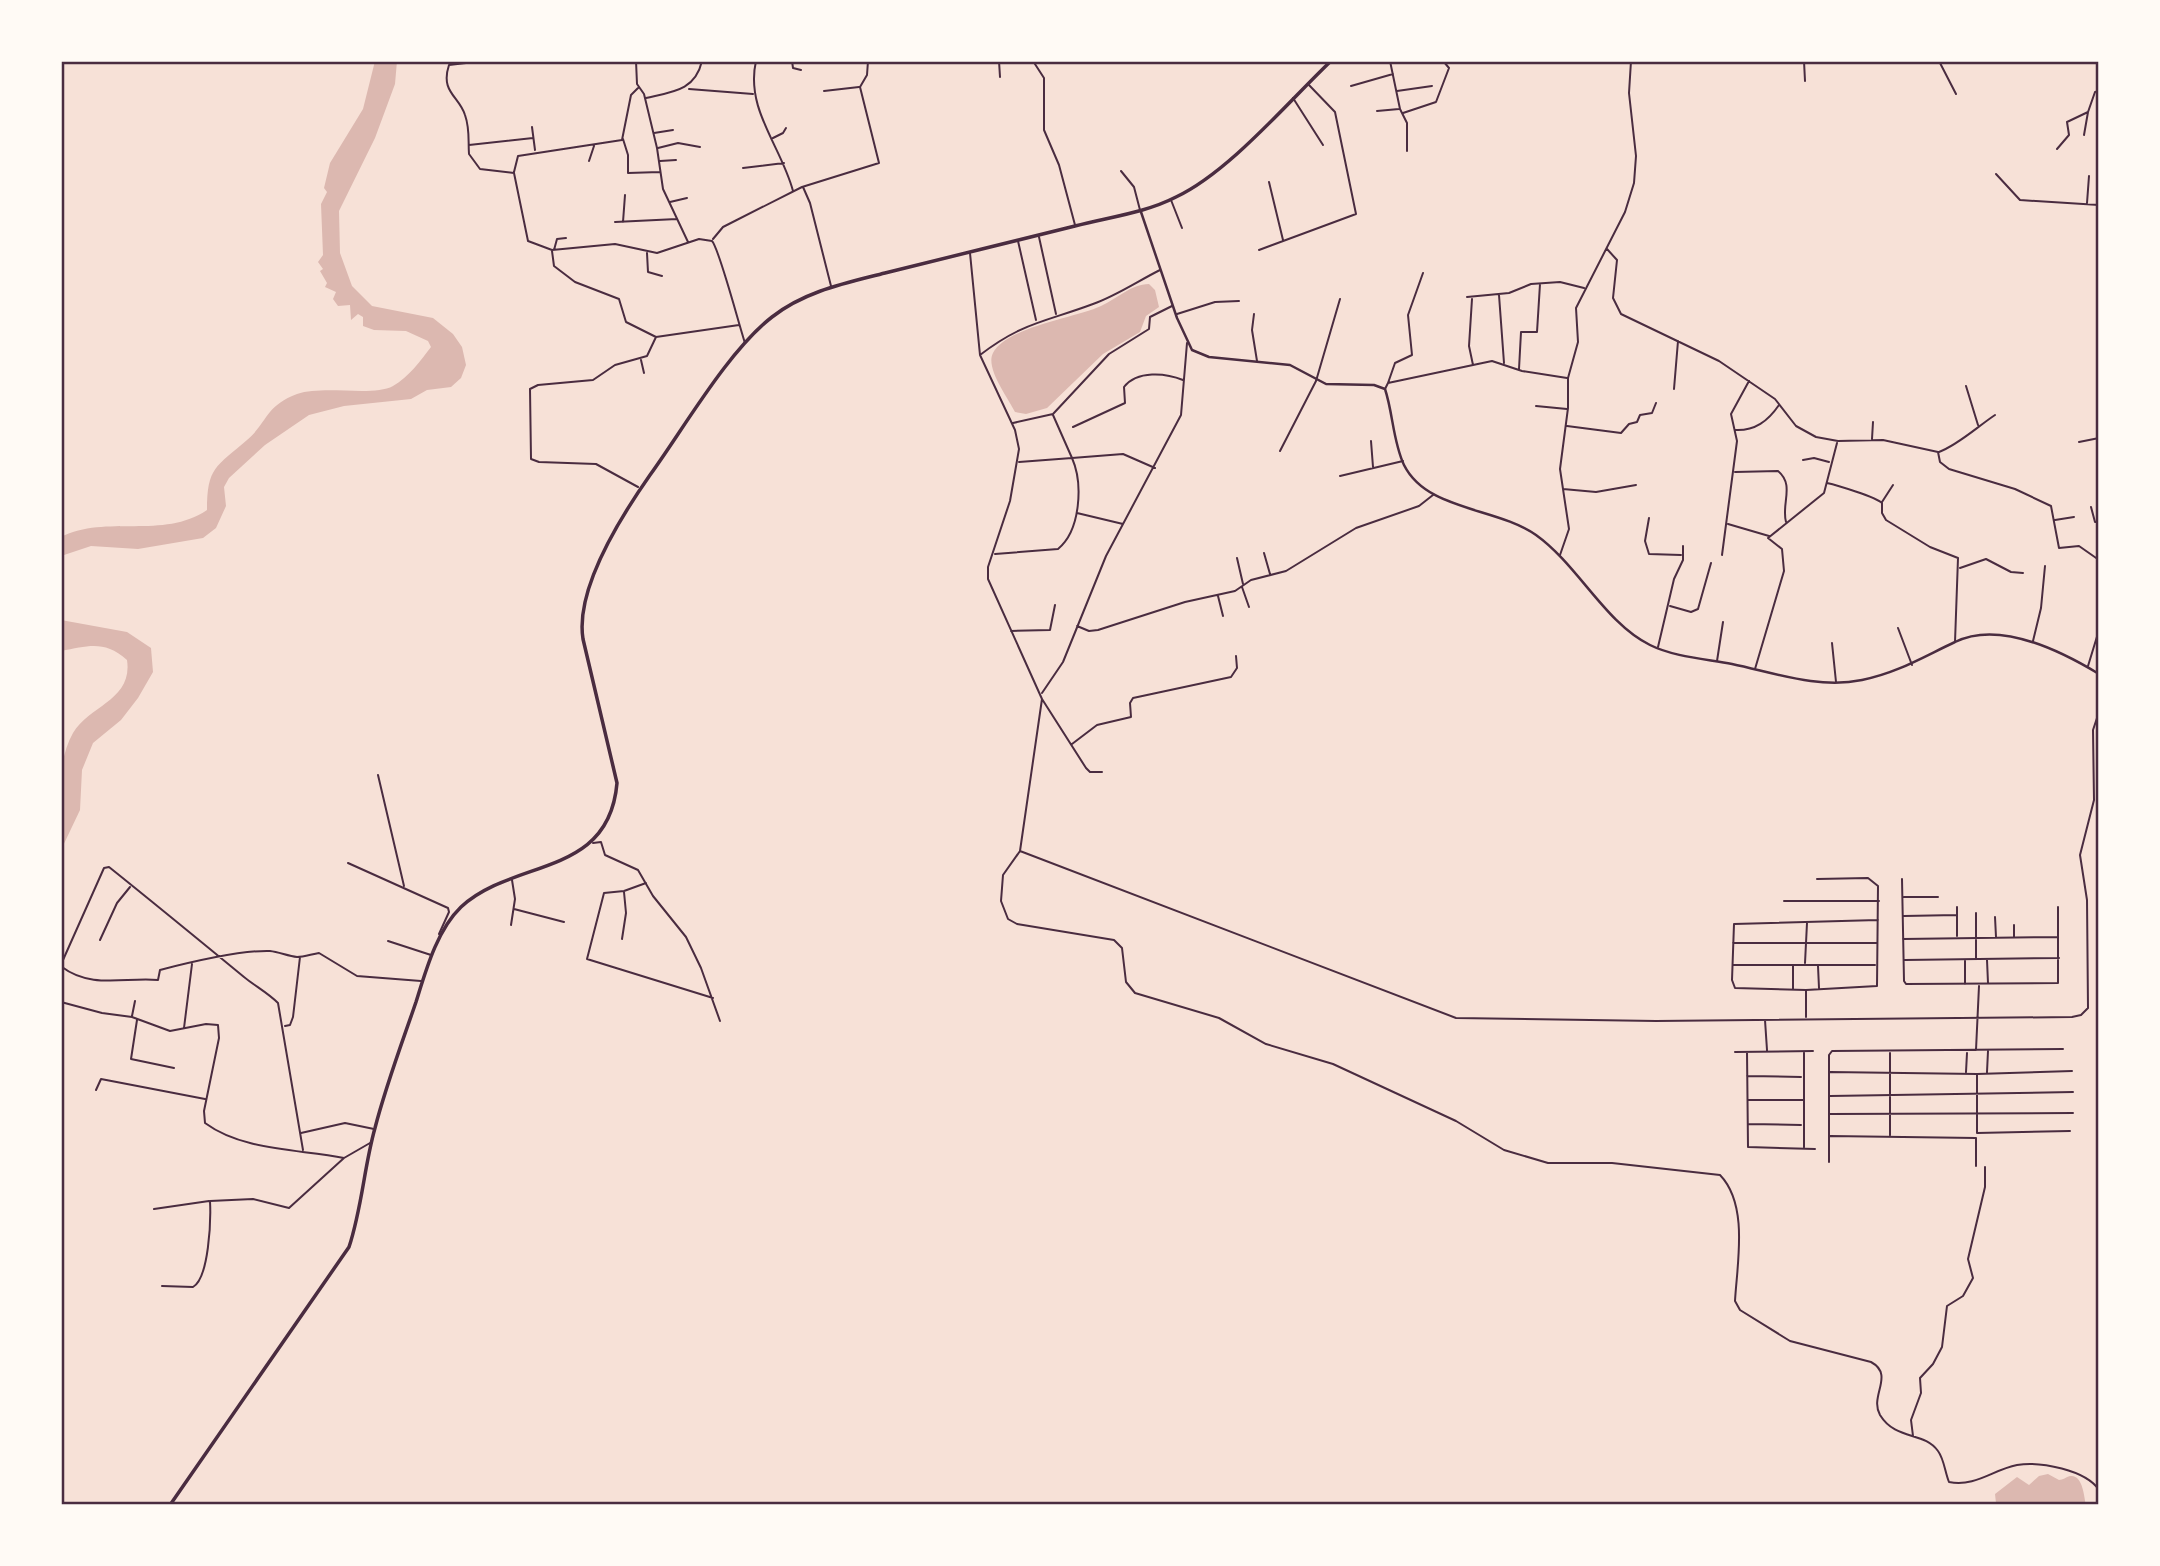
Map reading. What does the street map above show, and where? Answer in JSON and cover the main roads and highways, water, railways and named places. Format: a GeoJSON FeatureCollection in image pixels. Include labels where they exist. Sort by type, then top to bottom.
{"type":"FeatureCollection","features":[{"type":"Feature","properties":{"kind":"main road"},"geometry":{"type":"LineString","coordinates":[[170,1505],[349,1247],[360,1213],[374,1129],[422,981],[448,923],[462,906],[593,843],[610,813],[617,783],[581,621],[595,576],[641,489],[745,343],[784,309],[831,287],[1140,211],[1171,200],[1206,178],[1331,61]]}}]}
